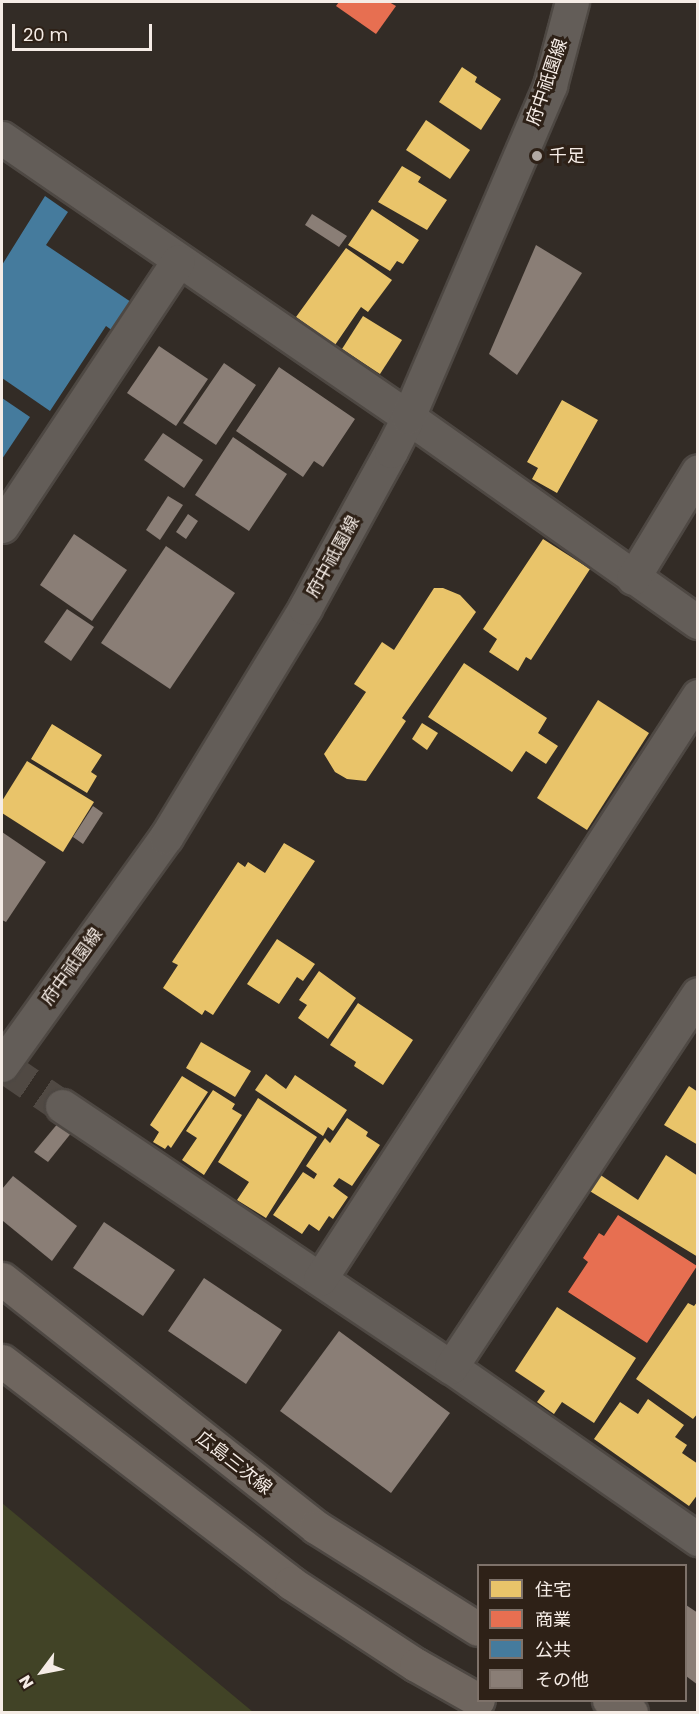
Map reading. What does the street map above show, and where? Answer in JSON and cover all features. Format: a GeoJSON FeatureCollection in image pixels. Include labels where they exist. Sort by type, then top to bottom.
{"type":"FeatureCollection","features":[{"type":"Feature","properties":{"kind":"main road","name":"広島三次線"},"geometry":{"type":"LineString","coordinates":[[2,1279],[316,1527],[477,1628]]}},
{"type":"Feature","properties":{"kind":"main road"},"geometry":{"type":"LineString","coordinates":[[2,1361],[291,1583],[416,1665],[477,1699]]}},
{"type":"Feature","properties":{"kind":"main road"},"geometry":{"type":"LineString","coordinates":[[482,1702],[500,1713]]}},
{"type":"Feature","properties":{"kind":"main road"},"geometry":{"type":"LineString","coordinates":[[611,1702],[631,1713]]}},
{"type":"Feature","properties":{"kind":"street","name":"府中祇園線"},"geometry":{"type":"LineString","coordinates":[[2,1065],[166,837],[305,608],[408,417],[550,85],[572,2]]}},
{"type":"Feature","properties":{"kind":"street"},"geometry":{"type":"LineString","coordinates":[[2,138],[408,417],[698,622]]}},
{"type":"Feature","properties":{"kind":"street"},"geometry":{"type":"LineString","coordinates":[[2,526],[178,261]]}},
{"type":"Feature","properties":{"kind":"street"},"geometry":{"type":"LineString","coordinates":[[633,578],[698,471]]}},
{"type":"Feature","properties":{"kind":"street"},"geometry":{"type":"LineString","coordinates":[[320,1279],[698,696]]}},
{"type":"Feature","properties":{"kind":"street"},"geometry":{"type":"LineString","coordinates":[[451,1367],[698,994]]}},
{"type":"Feature","properties":{"kind":"street"},"geometry":{"type":"LineString","coordinates":[[62,1106],[451,1367],[698,1539]]}},
{"type":"Feature","properties":{"kind":"green space"},"geometry":{"type":"Polygon","coordinates":[[[2,1503],[253,1712],[2,1712],[2,1503]]]}},
{"type":"Feature","properties":{"kind":"building: 住宅"},"geometry":{"type":"Polygon","coordinates":[[[462,67],[477,77],[475,82],[501,99],[481,130],[439,102],[462,67]]]}},
{"type":"Feature","properties":{"kind":"building: 住宅"},"geometry":{"type":"Polygon","coordinates":[[[426,120],[470,150],[450,179],[406,150],[426,120]]]}},
{"type":"Feature","properties":{"kind":"building: 住宅"},"geometry":{"type":"Polygon","coordinates":[[[402,166],[421,177],[418,182],[447,200],[427,230],[378,202],[402,166]]]}},
{"type":"Feature","properties":{"kind":"building: 住宅"},"geometry":{"type":"Polygon","coordinates":[[[372,209],[419,240],[403,264],[397,261],[390,271],[348,245],[372,209]]]}},
{"type":"Feature","properties":{"kind":"building: 住宅"},"geometry":{"type":"Polygon","coordinates":[[[346,248],[392,280],[368,312],[361,307],[335,345],[296,317],[346,248]]]}},
{"type":"Feature","properties":{"kind":"building: 住宅"},"geometry":{"type":"Polygon","coordinates":[[[363,316],[402,340],[380,374],[342,349],[363,316]]]}},
{"type":"Feature","properties":{"kind":"building: 住宅"},"geometry":{"type":"Polygon","coordinates":[[[562,400],[598,420],[557,493],[532,479],[538,468],[527,462],[562,400]]]}},
{"type":"Feature","properties":{"kind":"building: 住宅"},"geometry":{"type":"Polygon","coordinates":[[[543,539],[590,569],[531,660],[526,657],[518,671],[489,652],[497,639],[483,629],[543,539]]]}},
{"type":"Feature","properties":{"kind":"building: 住宅"},"geometry":{"type":"Polygon","coordinates":[[[434,588],[443,588],[460,595],[476,612],[402,718],[406,721],[366,781],[347,779],[335,772],[324,754],[366,692],[354,684],[382,642],[394,650],[434,588]]]}},
{"type":"Feature","properties":{"kind":"building: 住宅"},"geometry":{"type":"Polygon","coordinates":[[[464,663],[547,718],[538,733],[558,746],[546,764],[526,751],[512,772],[428,717],[464,663]]]}},
{"type":"Feature","properties":{"kind":"building: 住宅"},"geometry":{"type":"Polygon","coordinates":[[[598,700],[649,733],[587,830],[537,798],[598,700]]]}},
{"type":"Feature","properties":{"kind":"building: 住宅"},"geometry":{"type":"Polygon","coordinates":[[[422,723],[438,733],[427,750],[412,739],[422,723]]]}},
{"type":"Feature","properties":{"kind":"building: 住宅"},"geometry":{"type":"Polygon","coordinates":[[[52,724],[102,755],[91,772],[97,776],[87,793],[31,759],[52,724]]]}},
{"type":"Feature","properties":{"kind":"building: 住宅"},"geometry":{"type":"Polygon","coordinates":[[[27,761],[94,802],[63,852],[2,813],[2,801],[27,761]]]}},
{"type":"Feature","properties":{"kind":"building: 住宅"},"geometry":{"type":"Polygon","coordinates":[[[284,843],[315,861],[213,1015],[205,1010],[202,1015],[163,988],[178,965],[172,962],[238,862],[245,867],[248,862],[265,873],[284,843]]]}},
{"type":"Feature","properties":{"kind":"building: 住宅"},"geometry":{"type":"Polygon","coordinates":[[[277,939],[315,964],[303,981],[297,977],[279,1004],[247,984],[277,939]]]}},
{"type":"Feature","properties":{"kind":"building: 住宅"},"geometry":{"type":"Polygon","coordinates":[[[319,971],[356,998],[328,1039],[298,1018],[307,1005],[299,1000],[319,971]]]}},
{"type":"Feature","properties":{"kind":"building: 住宅"},"geometry":{"type":"Polygon","coordinates":[[[358,1003],[413,1040],[383,1085],[354,1066],[356,1062],[330,1045],[358,1003]]]}},
{"type":"Feature","properties":{"kind":"building: 住宅"},"geometry":{"type":"Polygon","coordinates":[[[201,1042],[251,1071],[235,1097],[186,1068],[201,1042]]]}},
{"type":"Feature","properties":{"kind":"building: 住宅"},"geometry":{"type":"Polygon","coordinates":[[[266,1074],[286,1089],[295,1075],[347,1110],[333,1131],[328,1127],[323,1136],[255,1090],[266,1074]]]}},
{"type":"Feature","properties":{"kind":"building: 住宅"},"geometry":{"type":"Polygon","coordinates":[[[182,1076],[208,1092],[171,1148],[168,1145],[165,1149],[153,1142],[159,1132],[150,1125],[182,1076]]]}},
{"type":"Feature","properties":{"kind":"building: 住宅"},"geometry":{"type":"Polygon","coordinates":[[[689,1086],[698,1092],[698,1145],[664,1125],[689,1086]]]}},
{"type":"Feature","properties":{"kind":"building: 住宅"},"geometry":{"type":"Polygon","coordinates":[[[213,1090],[235,1104],[232,1109],[242,1115],[204,1175],[182,1160],[197,1138],[186,1131],[213,1090]]]}},
{"type":"Feature","properties":{"kind":"building: 住宅"},"geometry":{"type":"Polygon","coordinates":[[[258,1098],[317,1137],[266,1218],[237,1200],[249,1182],[218,1162],[258,1098]]]}},
{"type":"Feature","properties":{"kind":"building: 住宅"},"geometry":{"type":"Polygon","coordinates":[[[347,1118],[368,1132],[366,1136],[380,1145],[352,1186],[339,1178],[333,1186],[348,1197],[333,1219],[329,1216],[319,1231],[309,1224],[302,1234],[273,1215],[303,1172],[314,1179],[317,1174],[306,1166],[325,1138],[330,1143],[347,1118]]]}},
{"type":"Feature","properties":{"kind":"building: 住宅"},"geometry":{"type":"Polygon","coordinates":[[[666,1155],[698,1176],[698,1257],[588,1190],[599,1174],[638,1200],[666,1155]]]}},
{"type":"Feature","properties":{"kind":"building: 住宅"},"geometry":{"type":"Polygon","coordinates":[[[698,1301],[698,1413],[693,1419],[636,1379],[688,1303],[694,1306],[698,1301]]]}},
{"type":"Feature","properties":{"kind":"building: 住宅"},"geometry":{"type":"Polygon","coordinates":[[[557,1307],[636,1358],[594,1423],[562,1402],[554,1414],[537,1402],[545,1391],[515,1371],[557,1307]]]}},
{"type":"Feature","properties":{"kind":"building: 住宅"},"geometry":{"type":"Polygon","coordinates":[[[648,1399],[684,1425],[675,1437],[687,1445],[682,1453],[698,1464],[698,1494],[689,1506],[594,1439],[620,1402],[638,1414],[648,1399]]]}},
{"type":"Feature","properties":{"kind":"building: 商業"},"geometry":{"type":"Polygon","coordinates":[[[339,2],[389,2],[396,6],[376,34],[336,6],[339,2]]]}},
{"type":"Feature","properties":{"kind":"building: 商業"},"geometry":{"type":"Polygon","coordinates":[[[618,1215],[697,1266],[647,1343],[568,1292],[588,1262],[583,1258],[599,1233],[604,1236],[618,1215]]]}},
{"type":"Feature","properties":{"kind":"building: 公共"},"geometry":{"type":"Polygon","coordinates":[[[45,196],[68,212],[46,245],[131,302],[113,331],[106,326],[50,411],[2,378],[2,265],[45,196]]]}},
{"type":"Feature","properties":{"kind":"building: 公共"},"geometry":{"type":"Polygon","coordinates":[[[2,398],[30,417],[2,459],[2,398]]]}},
{"type":"Feature","properties":{"kind":"building: その他"},"geometry":{"type":"Polygon","coordinates":[[[312,214],[347,236],[339,247],[305,225],[312,214]]]}},
{"type":"Feature","properties":{"kind":"building: その他"},"geometry":{"type":"Polygon","coordinates":[[[536,245],[582,273],[517,375],[489,354],[536,245]]]}},
{"type":"Feature","properties":{"kind":"building: その他"},"geometry":{"type":"Polygon","coordinates":[[[159,346],[208,379],[176,426],[127,393],[159,346]]]}},
{"type":"Feature","properties":{"kind":"building: その他"},"geometry":{"type":"Polygon","coordinates":[[[224,363],[256,385],[216,445],[183,423],[224,363]]]}},
{"type":"Feature","properties":{"kind":"building: その他"},"geometry":{"type":"Polygon","coordinates":[[[279,367],[355,419],[323,467],[314,461],[303,477],[236,431],[279,367]]]}},
{"type":"Feature","properties":{"kind":"building: その他"},"geometry":{"type":"Polygon","coordinates":[[[163,433],[203,460],[184,488],[144,460],[163,433]]]}},
{"type":"Feature","properties":{"kind":"building: その他"},"geometry":{"type":"Polygon","coordinates":[[[233,437],[287,474],[249,531],[195,495],[233,437]]]}},
{"type":"Feature","properties":{"kind":"building: その他"},"geometry":{"type":"Polygon","coordinates":[[[168,496],[183,505],[160,540],[146,530],[168,496]]]}},
{"type":"Feature","properties":{"kind":"building: その他"},"geometry":{"type":"Polygon","coordinates":[[[188,514],[198,521],[186,539],[176,532],[188,514]]]}},
{"type":"Feature","properties":{"kind":"building: その他"},"geometry":{"type":"Polygon","coordinates":[[[74,534],[127,570],[92,621],[40,585],[74,534]]]}},
{"type":"Feature","properties":{"kind":"building: その他"},"geometry":{"type":"Polygon","coordinates":[[[166,546],[235,593],[170,689],[101,643],[166,546]]]}},
{"type":"Feature","properties":{"kind":"building: その他"},"geometry":{"type":"Polygon","coordinates":[[[67,609],[94,627],[71,661],[44,642],[67,609]]]}},
{"type":"Feature","properties":{"kind":"building: その他"},"geometry":{"type":"Polygon","coordinates":[[[93,806],[103,813],[83,844],[73,837],[93,806]]]}},
{"type":"Feature","properties":{"kind":"building: その他"},"geometry":{"type":"Polygon","coordinates":[[[2,832],[46,862],[6,922],[2,920],[2,832]]]}},
{"type":"Feature","properties":{"kind":"building: その他"},"geometry":{"type":"Polygon","coordinates":[[[59,1122],[72,1132],[48,1162],[34,1152],[59,1122]]]}},
{"type":"Feature","properties":{"kind":"building: その他"},"geometry":{"type":"Polygon","coordinates":[[[13,1176],[77,1226],[52,1261],[3,1221],[2,1189],[13,1176]]]}},
{"type":"Feature","properties":{"kind":"building: その他"},"geometry":{"type":"Polygon","coordinates":[[[104,1222],[175,1270],[143,1316],[73,1268],[104,1222]]]}},
{"type":"Feature","properties":{"kind":"building: その他"},"geometry":{"type":"Polygon","coordinates":[[[204,1278],[282,1330],[246,1384],[168,1331],[204,1278]]]}},
{"type":"Feature","properties":{"kind":"building: その他"},"geometry":{"type":"Polygon","coordinates":[[[339,1331],[450,1413],[391,1493],[280,1411],[339,1331]]]}},
{"type":"Feature","properties":{"kind":"building: その他"},"geometry":{"type":"Polygon","coordinates":[[[687,1606],[698,1613],[698,1685],[687,1677],[687,1606]]]}},
{"type":"Feature","properties":{"kind":"tunnel"},"geometry":{"type":"LineString","coordinates":[[2,1065],[62,1106]]}},
{"type":"Feature","properties":{"kind":"place","name":"千足"},"geometry":{"type":"Point","coordinates":[537,156]}}]}
